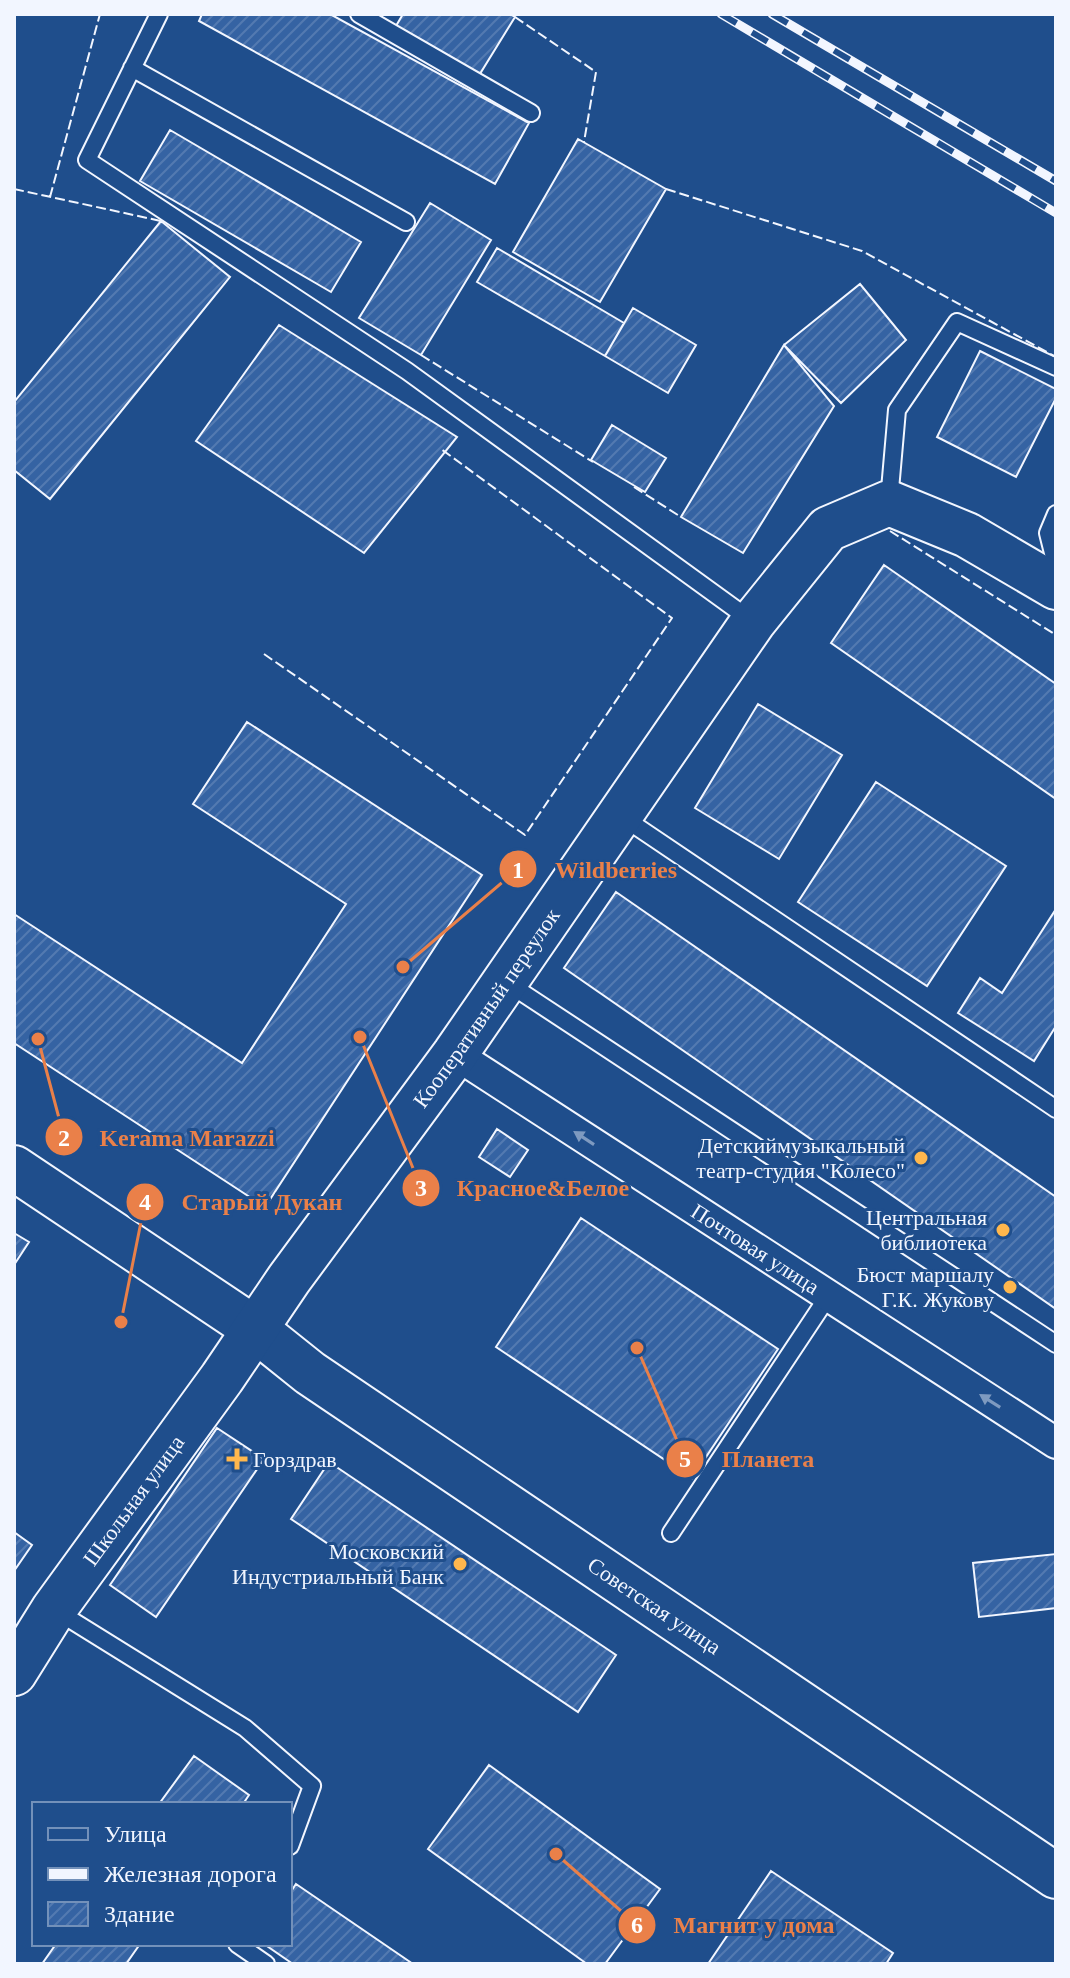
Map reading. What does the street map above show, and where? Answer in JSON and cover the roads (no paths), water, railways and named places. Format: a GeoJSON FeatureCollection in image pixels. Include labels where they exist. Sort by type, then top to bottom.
{"type":"FeatureCollection","features":[{"type":"Feature","properties":{"kind":"main road","name":"Кооперативный переулок"},"geometry":{"type":"LineString","coordinates":[[255,1329],[455,1054],[753,622],[828,529],[889,503]]}},
{"type":"Feature","properties":{"kind":"main road"},"geometry":{"type":"LineString","coordinates":[[889,503],[967,535],[1056,587]]}},
{"type":"Feature","properties":{"kind":"main road","name":"Советская улица"},"geometry":{"type":"LineString","coordinates":[[14,1168],[255,1329],[310,1373],[1056,1876]]}},
{"type":"Feature","properties":{"kind":"main road","name":"Школьная улица"},"geometry":{"type":"LineString","coordinates":[[14,1673],[54,1609],[255,1329]]}},
{"type":"Feature","properties":{"kind":"street","name":"Почтовая улица"},"geometry":{"type":"LineString","coordinates":[[455,1054],[827,1298],[1056,1443]]}},
{"type":"Feature","properties":{"kind":"lane"},"geometry":{"type":"LineString","coordinates":[[159,14],[87,160],[407,371],[753,622]]}},
{"type":"Feature","properties":{"kind":"lane"},"geometry":{"type":"LineString","coordinates":[[359,14],[531,113]]}},
{"type":"Feature","properties":{"kind":"lane"},"geometry":{"type":"LineString","coordinates":[[132,68],[406,222]]}},
{"type":"Feature","properties":{"kind":"lane"},"geometry":{"type":"LineString","coordinates":[[889,503],[897,410],[957,322],[1056,367]]}},
{"type":"Feature","properties":{"kind":"lane"},"geometry":{"type":"LineString","coordinates":[[1056,514],[1048,533],[1056,565]]}},
{"type":"Feature","properties":{"kind":"lane"},"geometry":{"type":"LineString","coordinates":[[620,815],[1056,1109]]}},
{"type":"Feature","properties":{"kind":"lane"},"geometry":{"type":"LineString","coordinates":[[506,981],[1056,1344]]}},
{"type":"Feature","properties":{"kind":"lane"},"geometry":{"type":"LineString","coordinates":[[671,1533],[827,1298]]}},
{"type":"Feature","properties":{"kind":"lane"},"geometry":{"type":"LineString","coordinates":[[54,1609],[245,1728],[312,1786],[292,1841]]}},
{"type":"Feature","properties":{"kind":"lane"},"geometry":{"type":"LineString","coordinates":[[240,1946],[266,1964]]}},
{"type":"Feature","properties":{"kind":"railway"},"geometry":{"type":"LineString","coordinates":[[721,14],[1056,213]]}},
{"type":"Feature","properties":{"kind":"railway"},"geometry":{"type":"LineString","coordinates":[[772,14],[1056,181]]}},
{"type":"Feature","properties":{"kind":"place","name":"Wildberries"},"geometry":{"type":"Point","coordinates":[403,967]}},
{"type":"Feature","properties":{"kind":"place","name":"Красное&Белое"},"geometry":{"type":"Point","coordinates":[360,1037]}},
{"type":"Feature","properties":{"kind":"place","name":"Kerama Marazzi"},"geometry":{"type":"Point","coordinates":[38,1039]}},
{"type":"Feature","properties":{"kind":"place","name":"Детскиймузыкальный театр-студия \"Колесо\""},"geometry":{"type":"Point","coordinates":[921,1158]}},
{"type":"Feature","properties":{"kind":"place","name":"Центральная библиотека"},"geometry":{"type":"Point","coordinates":[1003,1230]}},
{"type":"Feature","properties":{"kind":"place","name":"Бюст маршалу Г.К. Жукову"},"geometry":{"type":"Point","coordinates":[1010,1287]}},
{"type":"Feature","properties":{"kind":"place","name":"Старый Дукан"},"geometry":{"type":"Point","coordinates":[121,1322]}},
{"type":"Feature","properties":{"kind":"place","name":"Планета"},"geometry":{"type":"Point","coordinates":[637,1348]}},
{"type":"Feature","properties":{"kind":"place","name":"Горздрав"},"geometry":{"type":"Point","coordinates":[237,1459]}},
{"type":"Feature","properties":{"kind":"place","name":"Московский Индустриальный Банк"},"geometry":{"type":"Point","coordinates":[460,1564]}},
{"type":"Feature","properties":{"kind":"place","name":"Магнит у дома"},"geometry":{"type":"Point","coordinates":[556,1854]}}]}
